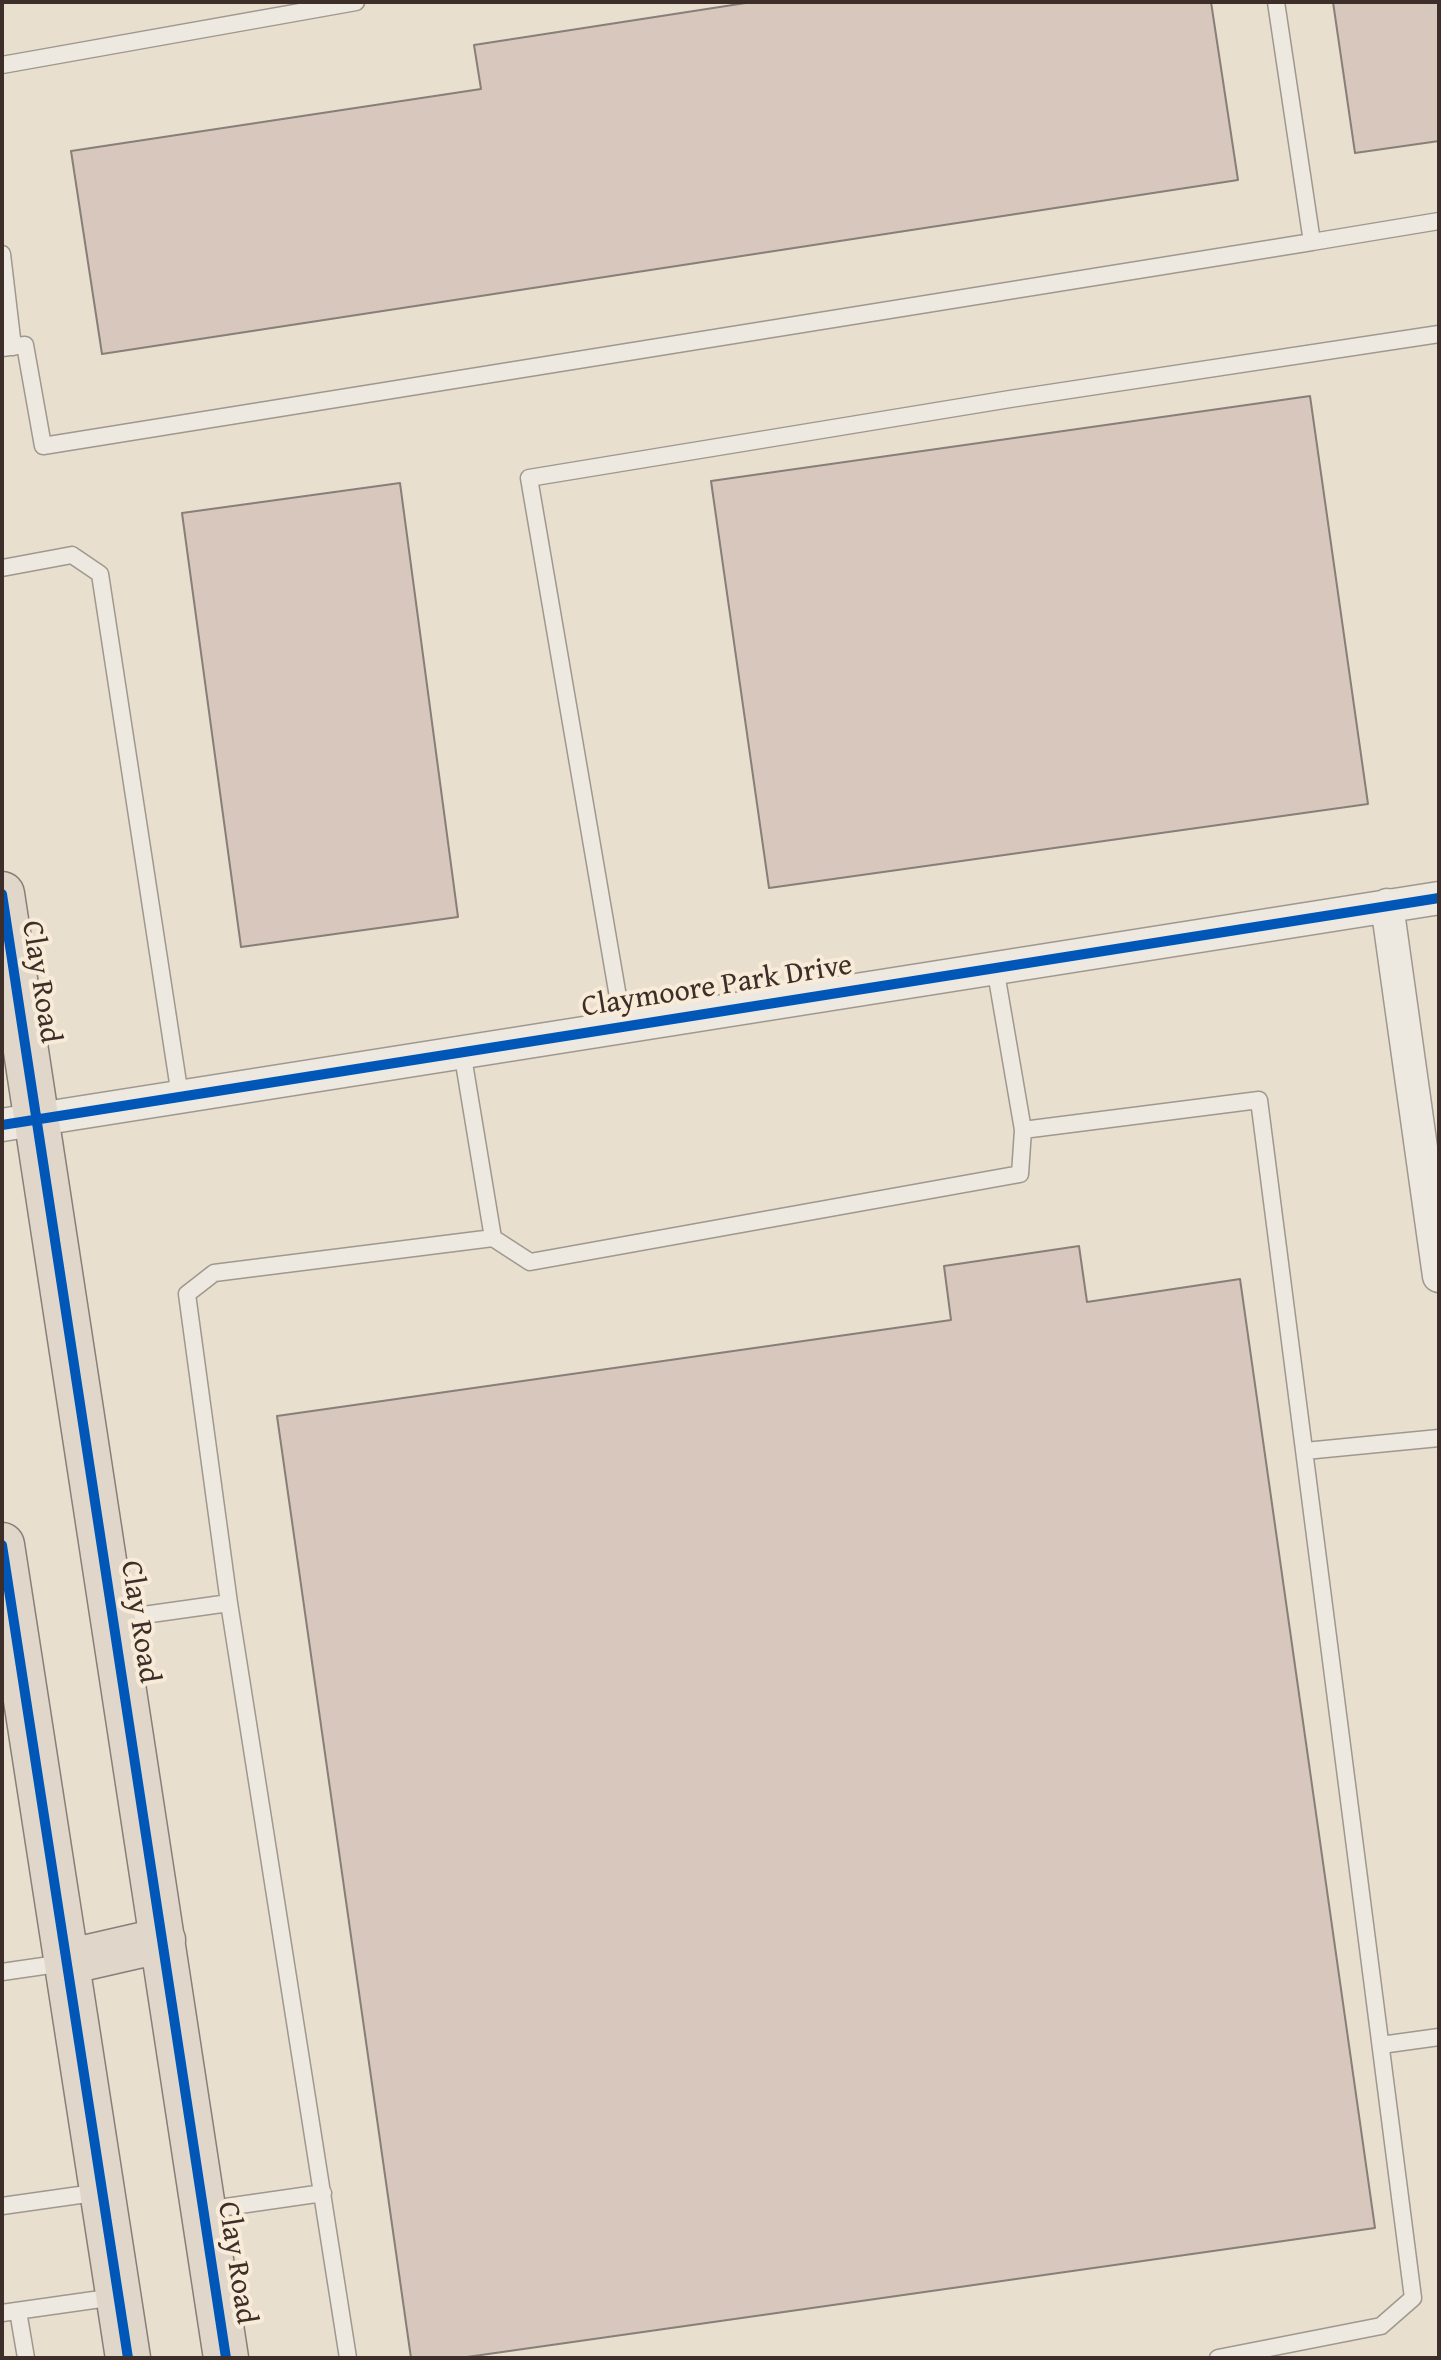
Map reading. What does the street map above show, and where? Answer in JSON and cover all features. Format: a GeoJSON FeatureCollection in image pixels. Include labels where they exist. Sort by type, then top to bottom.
{"type":"FeatureCollection","features":[{"type":"Feature","properties":{"kind":"main road","name":"Clay Road"},"geometry":{"type":"LineString","coordinates":[[2,894],[20,1122],[114,1619],[226,2358]]}},
{"type":"Feature","properties":{"kind":"main road"},"geometry":{"type":"LineString","coordinates":[[2,1545],[128,2358]]}},
{"type":"Feature","properties":{"kind":"main road"},"geometry":{"type":"LineString","coordinates":[[67,1962],[163,1940]]}},
{"type":"Feature","properties":{"kind":"street","name":"Claymoore Park Drive"},"geometry":{"type":"LineString","coordinates":[[20,1122],[1439,898]]}},
{"type":"Feature","properties":{"kind":"street"},"geometry":{"type":"LineString","coordinates":[[1387,905],[1439,1276]]}},
{"type":"Feature","properties":{"kind":"lane"},"geometry":{"type":"LineString","coordinates":[[2,65],[356,2]]}},
{"type":"Feature","properties":{"kind":"lane"},"geometry":{"type":"LineString","coordinates":[[1276,2],[1312,242]]}},
{"type":"Feature","properties":{"kind":"lane"},"geometry":{"type":"LineString","coordinates":[[2,254],[8,347],[25,345],[43,446],[1439,221]]}},
{"type":"Feature","properties":{"kind":"lane"},"geometry":{"type":"LineString","coordinates":[[623,1026],[529,478],[1010,399],[1439,334]]}},
{"type":"Feature","properties":{"kind":"lane"},"geometry":{"type":"LineString","coordinates":[[2,568],[72,555],[100,574],[180,1096]]}},
{"type":"Feature","properties":{"kind":"lane"},"geometry":{"type":"LineString","coordinates":[[348,2358],[229,1603],[187,1294],[214,1273],[493,1238],[530,1262],[1020,1174],[1023,1130],[995,967]]}},
{"type":"Feature","properties":{"kind":"lane"},"geometry":{"type":"LineString","coordinates":[[462,1051],[493,1238]]}},
{"type":"Feature","properties":{"kind":"lane"},"geometry":{"type":"LineString","coordinates":[[1023,1130],[1259,1100],[1413,2298],[1381,2326],[1218,2358]]}},
{"type":"Feature","properties":{"kind":"lane"},"geometry":{"type":"LineString","coordinates":[[1305,1451],[1439,1438]]}},
{"type":"Feature","properties":{"kind":"lane"},"geometry":{"type":"LineString","coordinates":[[114,1619],[229,1603]]}},
{"type":"Feature","properties":{"kind":"lane"},"geometry":{"type":"LineString","coordinates":[[2,1972],[67,1962]]}},
{"type":"Feature","properties":{"kind":"lane"},"geometry":{"type":"LineString","coordinates":[[1381,2045],[1439,2037]]}},
{"type":"Feature","properties":{"kind":"lane"},"geometry":{"type":"LineString","coordinates":[[2,2206],[102,2191]]}},
{"type":"Feature","properties":{"kind":"lane"},"geometry":{"type":"LineString","coordinates":[[204,2210],[323,2193]]}},
{"type":"Feature","properties":{"kind":"lane"},"geometry":{"type":"LineString","coordinates":[[26,2358],[10,2312],[118,2297]]}},
{"type":"Feature","properties":{"kind":"building"},"geometry":{"type":"Polygon","coordinates":[[[752,2],[1211,2],[1238,180],[102,354],[71,151],[481,89],[474,45],[752,2]]]}},
{"type":"Feature","properties":{"kind":"building"},"geometry":{"type":"Polygon","coordinates":[[[1333,2],[1439,2],[1439,141],[1355,153],[1333,2]]]}},
{"type":"Feature","properties":{"kind":"building"},"geometry":{"type":"Polygon","coordinates":[[[1310,396],[1368,804],[769,888],[711,481],[1310,396]]]}},
{"type":"Feature","properties":{"kind":"building"},"geometry":{"type":"Polygon","coordinates":[[[400,483],[458,917],[241,947],[182,513],[400,483]]]}},
{"type":"Feature","properties":{"kind":"building"},"geometry":{"type":"Polygon","coordinates":[[[1079,1246],[1087,1302],[1240,1279],[1375,2228],[460,2358],[411,2358],[277,1416],[951,1320],[944,1266],[1079,1246]]]}},
{"type":"Feature","properties":{"kind":"cycle path"},"geometry":{"type":"LineString","coordinates":[[2,894],[226,2358]]}},
{"type":"Feature","properties":{"kind":"cycle path"},"geometry":{"type":"LineString","coordinates":[[2,1125],[1439,898]]}},
{"type":"Feature","properties":{"kind":"cycle path"},"geometry":{"type":"LineString","coordinates":[[2,1545],[128,2358]]}}]}
